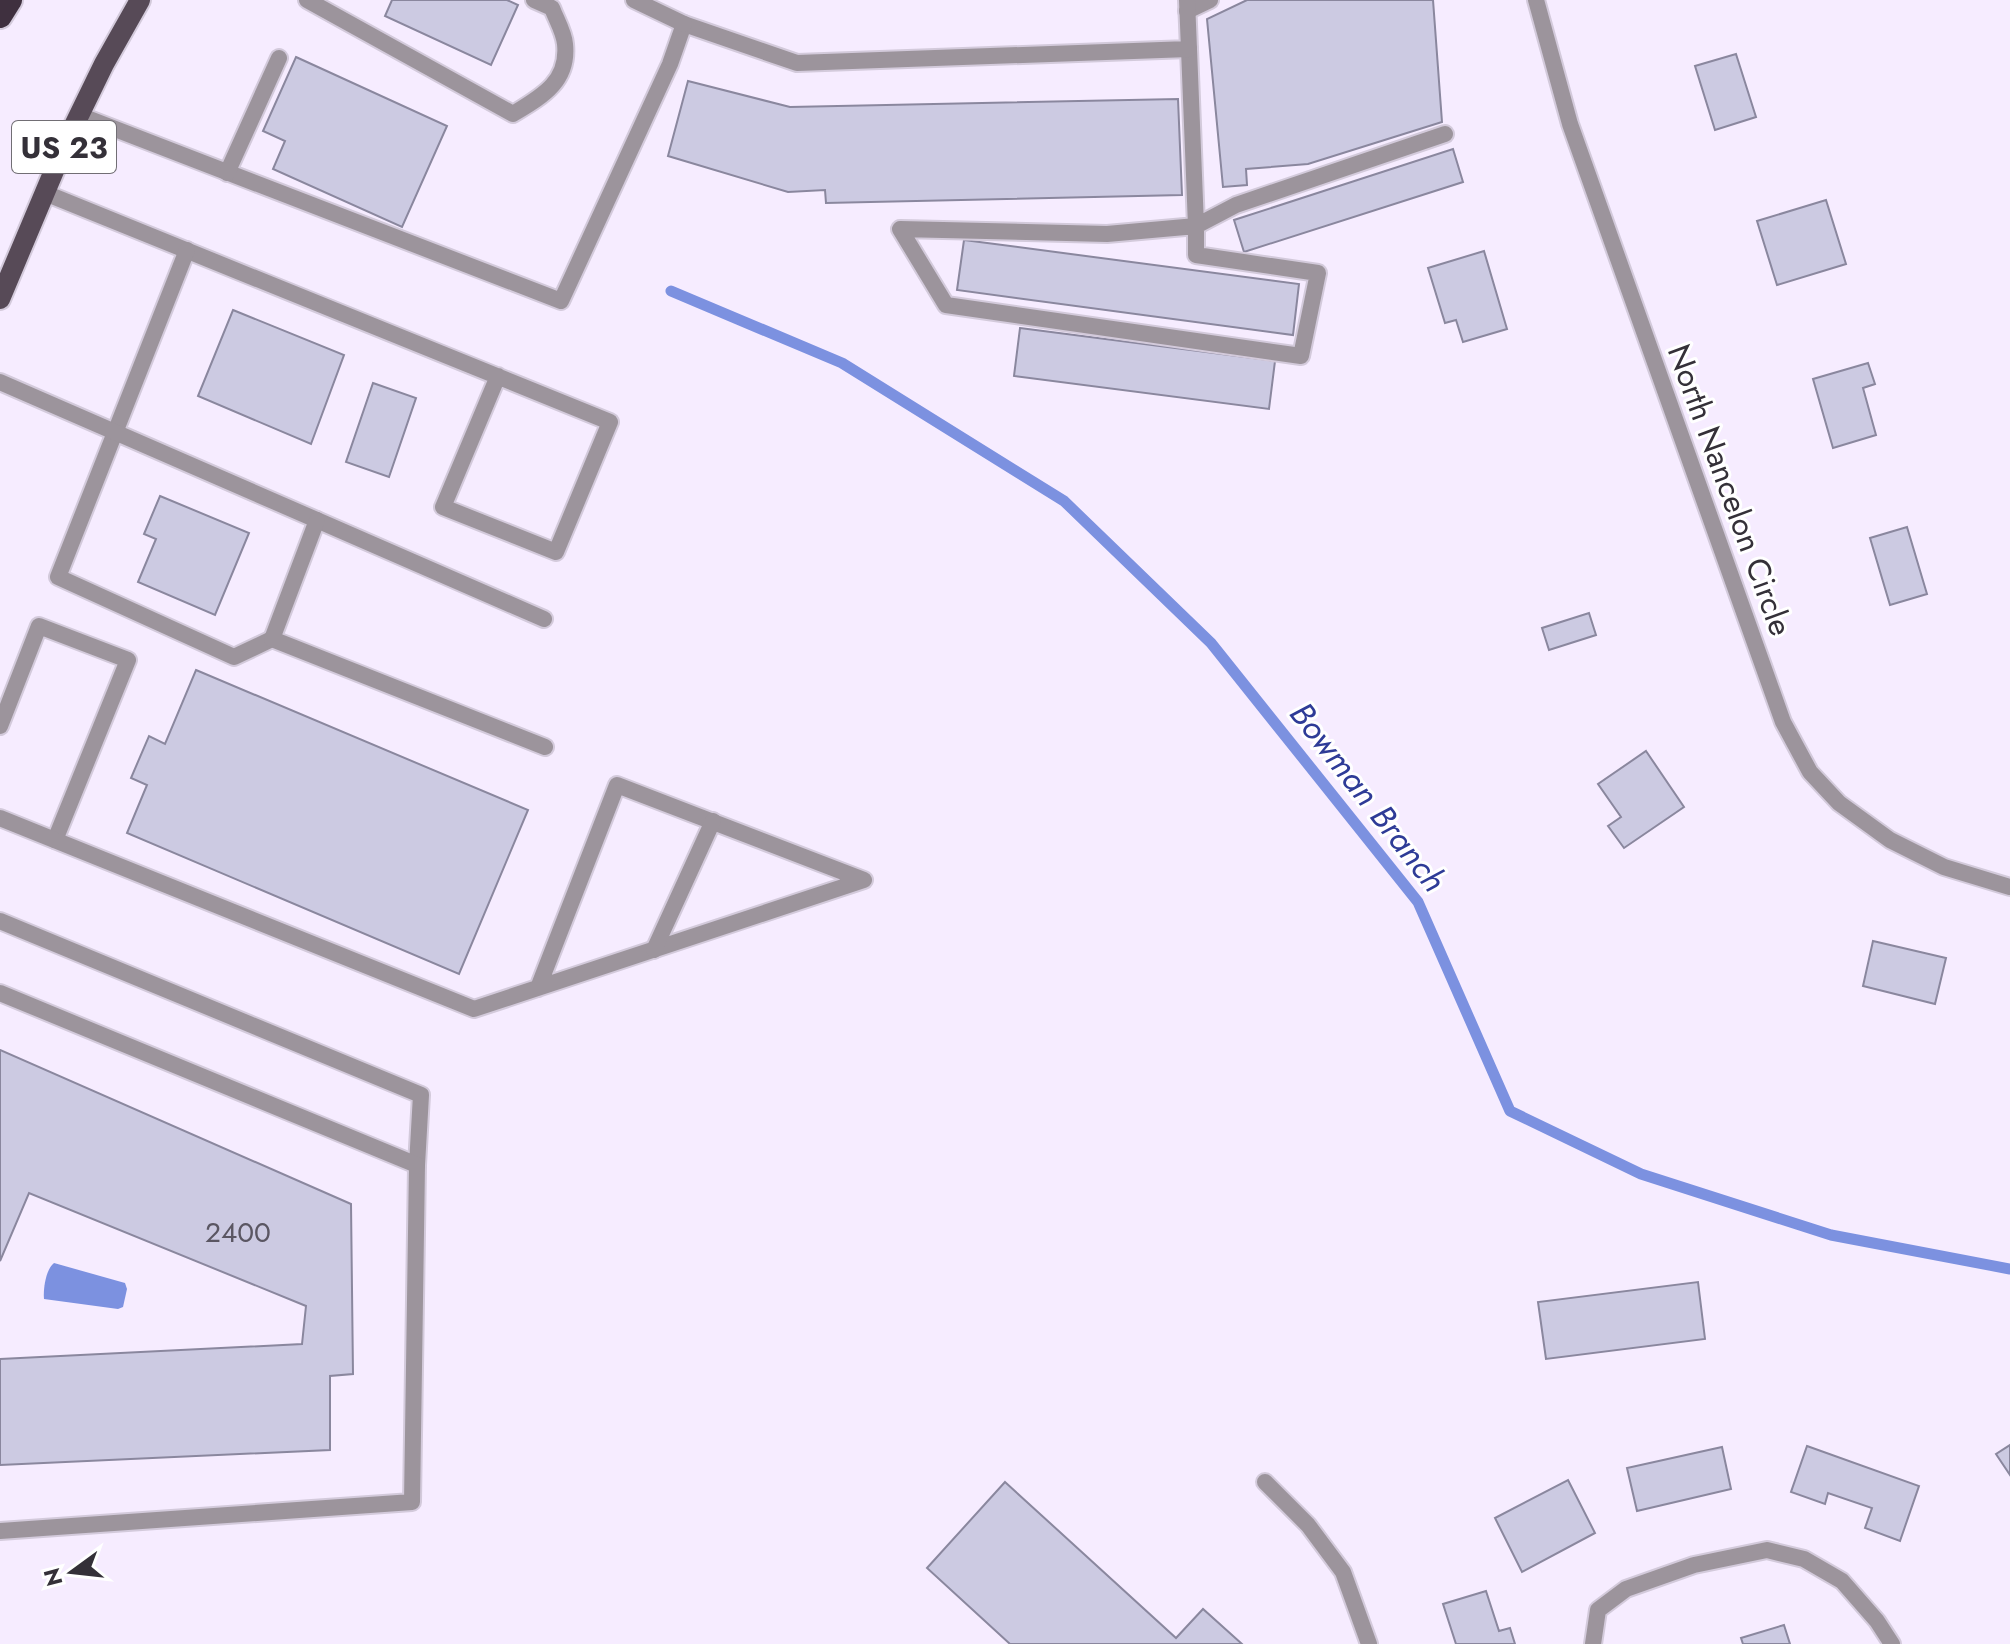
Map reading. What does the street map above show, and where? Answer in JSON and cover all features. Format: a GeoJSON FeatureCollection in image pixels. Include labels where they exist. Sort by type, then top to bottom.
{"type":"FeatureCollection","features":[{"type":"Feature","properties":{"kind":"highway"},"geometry":{"type":"LineString","coordinates":[[0,16],[10,0]]}},
{"type":"Feature","properties":{"kind":"main road","name":"US 23"},"geometry":{"type":"LineString","coordinates":[[0,299],[79,115],[140,0]]}},
{"type":"Feature","properties":{"kind":"street"},"geometry":{"type":"LineString","coordinates":[[307,0],[513,114],[547,93],[562,72],[565,43],[552,8],[534,0]]}},
{"type":"Feature","properties":{"kind":"street"},"geometry":{"type":"LineString","coordinates":[[634,0],[684,24],[797,63],[1189,49]]}},
{"type":"Feature","properties":{"kind":"street"},"geometry":{"type":"LineString","coordinates":[[1210,0],[1187,5],[1196,226],[1196,255],[1318,273],[1301,356],[946,305],[900,229],[1107,234],[1196,226],[1236,205],[1445,134]]}},
{"type":"Feature","properties":{"kind":"street","name":"North Nancelon Circle"},"geometry":{"type":"LineString","coordinates":[[1536,0],[1570,124],[1783,722],[1810,772],[1839,803],[1890,840],[1944,867],[2010,887]]}},
{"type":"Feature","properties":{"kind":"street"},"geometry":{"type":"LineString","coordinates":[[79,115],[561,301],[670,64],[684,24]]}},
{"type":"Feature","properties":{"kind":"street"},"geometry":{"type":"LineString","coordinates":[[227,173],[279,58]]}},
{"type":"Feature","properties":{"kind":"street"},"geometry":{"type":"LineString","coordinates":[[45,193],[498,376],[610,422],[556,552],[443,507],[498,376]]}},
{"type":"Feature","properties":{"kind":"street"},"geometry":{"type":"LineString","coordinates":[[187,250],[58,577],[234,657],[272,639],[317,520]]}},
{"type":"Feature","properties":{"kind":"street"},"geometry":{"type":"LineString","coordinates":[[0,382],[544,619]]}},
{"type":"Feature","properties":{"kind":"street"},"geometry":{"type":"LineString","coordinates":[[0,726],[39,626],[128,660],[55,840]]}},
{"type":"Feature","properties":{"kind":"street"},"geometry":{"type":"LineString","coordinates":[[272,639],[545,747]]}},
{"type":"Feature","properties":{"kind":"street"},"geometry":{"type":"LineString","coordinates":[[0,818],[474,1009],[654,950],[864,880],[617,785],[538,988]]}},
{"type":"Feature","properties":{"kind":"street"},"geometry":{"type":"LineString","coordinates":[[654,950],[713,821]]}},
{"type":"Feature","properties":{"kind":"street"},"geometry":{"type":"LineString","coordinates":[[0,921],[421,1095],[417,1165],[412,1502],[0,1531]]}},
{"type":"Feature","properties":{"kind":"street"},"geometry":{"type":"LineString","coordinates":[[0,993],[417,1165]]}},
{"type":"Feature","properties":{"kind":"street"},"geometry":{"type":"LineString","coordinates":[[1265,1482],[1308,1525],[1343,1572],[1369,1644]]}},
{"type":"Feature","properties":{"kind":"street"},"geometry":{"type":"LineString","coordinates":[[1593,1644],[1598,1610],[1626,1589],[1694,1565],[1767,1550],[1804,1559],[1842,1581],[1877,1621],[1892,1644]]}},
{"type":"Feature","properties":{"kind":"water"},"geometry":{"type":"Polygon","coordinates":[[[54,1263],[125,1283],[127,1289],[123,1307],[118,1309],[44,1299],[46,1280],[54,1263]]]}},
{"type":"Feature","properties":{"kind":"building"},"geometry":{"type":"Polygon","coordinates":[[[392,0],[507,0],[518,5],[491,65],[385,16],[392,0]]]}},
{"type":"Feature","properties":{"kind":"building"},"geometry":{"type":"Polygon","coordinates":[[[1247,0],[1433,0],[1442,122],[1308,164],[1246,169],[1247,185],[1223,187],[1207,19],[1247,0]]]}},
{"type":"Feature","properties":{"kind":"building"},"geometry":{"type":"Polygon","coordinates":[[[1736,54],[1756,117],[1715,130],[1695,66],[1736,54]]]}},
{"type":"Feature","properties":{"kind":"building"},"geometry":{"type":"Polygon","coordinates":[[[296,57],[447,126],[402,227],[273,169],[285,141],[263,131],[296,57]]]}},
{"type":"Feature","properties":{"kind":"building"},"geometry":{"type":"Polygon","coordinates":[[[688,81],[790,107],[1178,99],[1182,195],[826,203],[825,190],[788,192],[668,156],[688,81]]]}},
{"type":"Feature","properties":{"kind":"building"},"geometry":{"type":"Polygon","coordinates":[[[1453,149],[1463,182],[1244,252],[1234,220],[1453,149]]]}},
{"type":"Feature","properties":{"kind":"building"},"geometry":{"type":"Polygon","coordinates":[[[1826,200],[1846,264],[1777,285],[1757,221],[1826,200]]]}},
{"type":"Feature","properties":{"kind":"building"},"geometry":{"type":"Polygon","coordinates":[[[964,240],[1299,284],[1293,335],[957,290],[964,240]]]}},
{"type":"Feature","properties":{"kind":"building"},"geometry":{"type":"Polygon","coordinates":[[[1484,251],[1507,329],[1463,342],[1456,320],[1445,323],[1428,268],[1484,251]]]}},
{"type":"Feature","properties":{"kind":"building"},"geometry":{"type":"Polygon","coordinates":[[[233,310],[344,355],[311,444],[198,396],[233,310]]]}},
{"type":"Feature","properties":{"kind":"building"},"geometry":{"type":"Polygon","coordinates":[[[1020,328],[1275,361],[1269,409],[1014,376],[1020,328]]]}},
{"type":"Feature","properties":{"kind":"building"},"geometry":{"type":"Polygon","coordinates":[[[1868,363],[1875,384],[1863,388],[1876,435],[1833,448],[1813,379],[1868,363]]]}},
{"type":"Feature","properties":{"kind":"building"},"geometry":{"type":"Polygon","coordinates":[[[373,383],[416,398],[389,477],[346,462],[373,383]]]}},
{"type":"Feature","properties":{"kind":"building"},"geometry":{"type":"Polygon","coordinates":[[[160,496],[249,533],[215,615],[138,582],[156,539],[144,534],[160,496]]]}},
{"type":"Feature","properties":{"kind":"building"},"geometry":{"type":"Polygon","coordinates":[[[1907,527],[1927,594],[1890,605],[1870,538],[1907,527]]]}},
{"type":"Feature","properties":{"kind":"building"},"geometry":{"type":"Polygon","coordinates":[[[1589,613],[1596,635],[1549,650],[1542,628],[1589,613]]]}},
{"type":"Feature","properties":{"kind":"building"},"geometry":{"type":"Polygon","coordinates":[[[196,670],[528,810],[459,974],[127,833],[147,785],[131,778],[149,736],[165,744],[196,670]]]}},
{"type":"Feature","properties":{"kind":"building"},"geometry":{"type":"Polygon","coordinates":[[[1646,751],[1684,807],[1624,848],[1608,826],[1621,817],[1598,784],[1646,751]]]}},
{"type":"Feature","properties":{"kind":"building"},"geometry":{"type":"Polygon","coordinates":[[[1873,941],[1946,958],[1935,1004],[1863,986],[1873,941]]]}},
{"type":"Feature","properties":{"kind":"building"},"geometry":{"type":"Polygon","coordinates":[[[0,1050],[351,1204],[353,1374],[330,1376],[330,1450],[0,1465],[0,1359],[302,1344],[306,1306],[29,1193],[0,1261],[0,1050]]]}},
{"type":"Feature","properties":{"kind":"building"},"geometry":{"type":"Polygon","coordinates":[[[1698,1282],[1705,1339],[1546,1359],[1538,1302],[1698,1282]]]}},
{"type":"Feature","properties":{"kind":"building"},"geometry":{"type":"Polygon","coordinates":[[[2010,1445],[2010,1475],[1996,1454],[2010,1445]]]}},
{"type":"Feature","properties":{"kind":"building"},"geometry":{"type":"Polygon","coordinates":[[[1807,1446],[1919,1486],[1900,1541],[1865,1528],[1872,1508],[1828,1493],[1825,1504],[1791,1492],[1807,1446]]]}},
{"type":"Feature","properties":{"kind":"building"},"geometry":{"type":"Polygon","coordinates":[[[1722,1447],[1731,1489],[1637,1511],[1627,1468],[1722,1447]]]}},
{"type":"Feature","properties":{"kind":"building"},"geometry":{"type":"Polygon","coordinates":[[[1568,1480],[1595,1533],[1522,1572],[1495,1518],[1568,1480]]]}},
{"type":"Feature","properties":{"kind":"building"},"geometry":{"type":"Polygon","coordinates":[[[1005,1482],[1176,1638],[1203,1609],[1242,1644],[1010,1644],[927,1568],[1005,1482]]]}},
{"type":"Feature","properties":{"kind":"building"},"geometry":{"type":"Polygon","coordinates":[[[1486,1591],[1499,1631],[1510,1628],[1515,1644],[1456,1644],[1443,1604],[1486,1591]]]}},
{"type":"Feature","properties":{"kind":"building"},"geometry":{"type":"Polygon","coordinates":[[[1784,1625],[1790,1644],[1743,1644],[1741,1638],[1784,1625]]]}},
{"type":"Feature","properties":{"kind":"waterway","name":"Bowman Branch"},"geometry":{"type":"LineString","coordinates":[[671,291],[842,363],[1064,501],[1211,643],[1418,902],[1510,1111],[1641,1174],[1831,1235],[2010,1269]]}}]}
